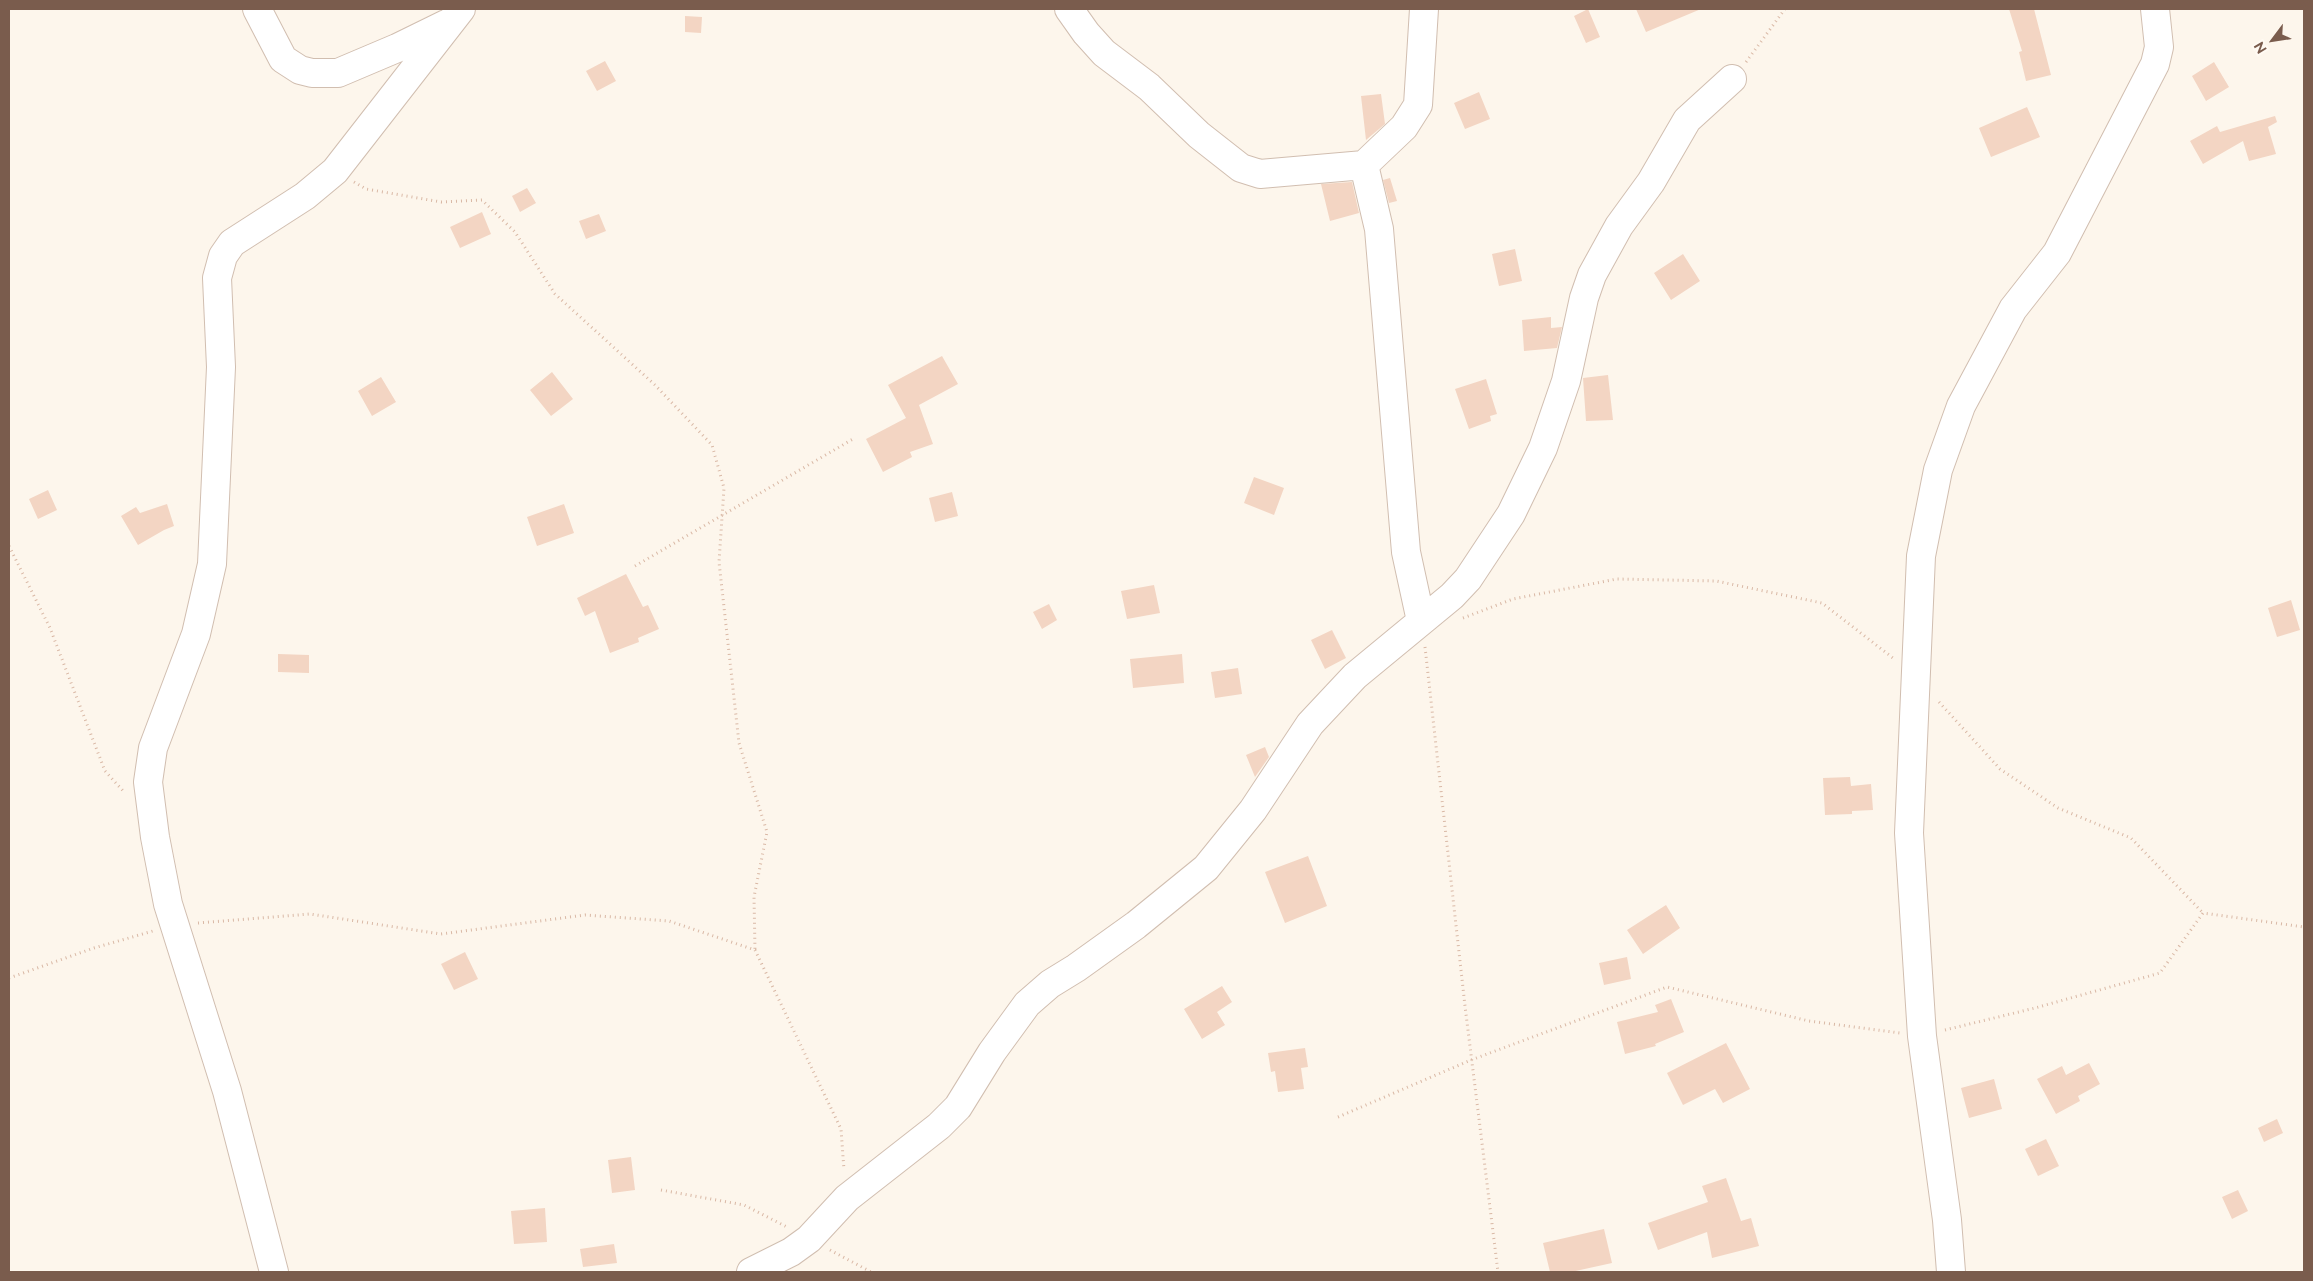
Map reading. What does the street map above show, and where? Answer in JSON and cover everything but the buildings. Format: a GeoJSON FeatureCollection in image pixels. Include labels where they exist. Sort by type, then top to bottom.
{"type":"FeatureCollection","features":[{"type":"Feature","properties":{"kind":"street"},"geometry":{"type":"LineString","coordinates":[[257,9],[283,59],[300,70],[312,73],[338,73],[397,48],[456,15]]}},
{"type":"Feature","properties":{"kind":"street"},"geometry":{"type":"LineString","coordinates":[[1069,9],[1086,33],[1104,53],[1149,87],[1199,135],[1241,168],[1260,174],[1364,165],[1404,127],[1418,105],[1424,9]]}},
{"type":"Feature","properties":{"kind":"street"},"geometry":{"type":"LineString","coordinates":[[1951,1272],[1947,1220],[1922,1036],[1909,833],[1921,556],[1938,470],[1961,406],[2013,309],[2056,252],[2154,64],[2159,47],[2156,9]]}},
{"type":"Feature","properties":{"kind":"street"},"geometry":{"type":"LineString","coordinates":[[274,1272],[227,1091],[168,904],[155,837],[148,782],[153,748],[196,634],[212,564],[221,367],[217,278],[223,256],[232,244],[305,196],[335,171],[456,15]]}},
{"type":"Feature","properties":{"kind":"street"},"geometry":{"type":"LineString","coordinates":[[751,1272],[791,1252],[809,1239],[847,1198],[939,1126],[958,1107],[992,1052],[1033,999],[1050,984],[1076,968],[1136,925],[1206,868],[1253,810],[1310,724],[1355,676],[1452,596],[1468,579],[1511,514],[1543,448],[1566,381],[1584,298],[1592,275],[1619,226],[1652,182],[1686,120],[1732,79]]}},
{"type":"Feature","properties":{"kind":"street"},"geometry":{"type":"LineString","coordinates":[[1364,165],[1379,229],[1406,552],[1421,621]]}},
{"type":"Feature","properties":{"kind":"path"},"geometry":{"type":"LineString","coordinates":[[1732,79],[1785,9]]}},
{"type":"Feature","properties":{"kind":"path"},"geometry":{"type":"LineString","coordinates":[[335,171],[366,189],[441,202],[482,200],[515,232],[555,294],[654,385],[712,445],[724,488],[719,562],[740,743],[767,832],[754,896],[755,950],[841,1129],[847,1198]]}},
{"type":"Feature","properties":{"kind":"path"},"geometry":{"type":"LineString","coordinates":[[635,566],[853,439]]}},
{"type":"Feature","properties":{"kind":"path"},"geometry":{"type":"LineString","coordinates":[[9,546],[50,628],[105,771],[129,797]]}},
{"type":"Feature","properties":{"kind":"path"},"geometry":{"type":"LineString","coordinates":[[1459,620],[1513,599],[1618,579],[1716,581],[1822,603],[1916,677],[2000,769],[2058,808],[2130,838],[2203,914],[2304,927]]}},
{"type":"Feature","properties":{"kind":"path"},"geometry":{"type":"LineString","coordinates":[[1421,621],[1471,1060],[1498,1272]]}},
{"type":"Feature","properties":{"kind":"path"},"geometry":{"type":"LineString","coordinates":[[9,978],[94,948],[175,925],[310,914],[441,934],[585,915],[670,921],[755,950]]}},
{"type":"Feature","properties":{"kind":"path"},"geometry":{"type":"LineString","coordinates":[[1338,1117],[1471,1060],[1667,987],[1810,1021],[1922,1036],[2036,1008],[2160,973],[2203,914]]}},
{"type":"Feature","properties":{"kind":"path"},"geometry":{"type":"LineString","coordinates":[[661,1190],[744,1204],[871,1272]]}}]}
